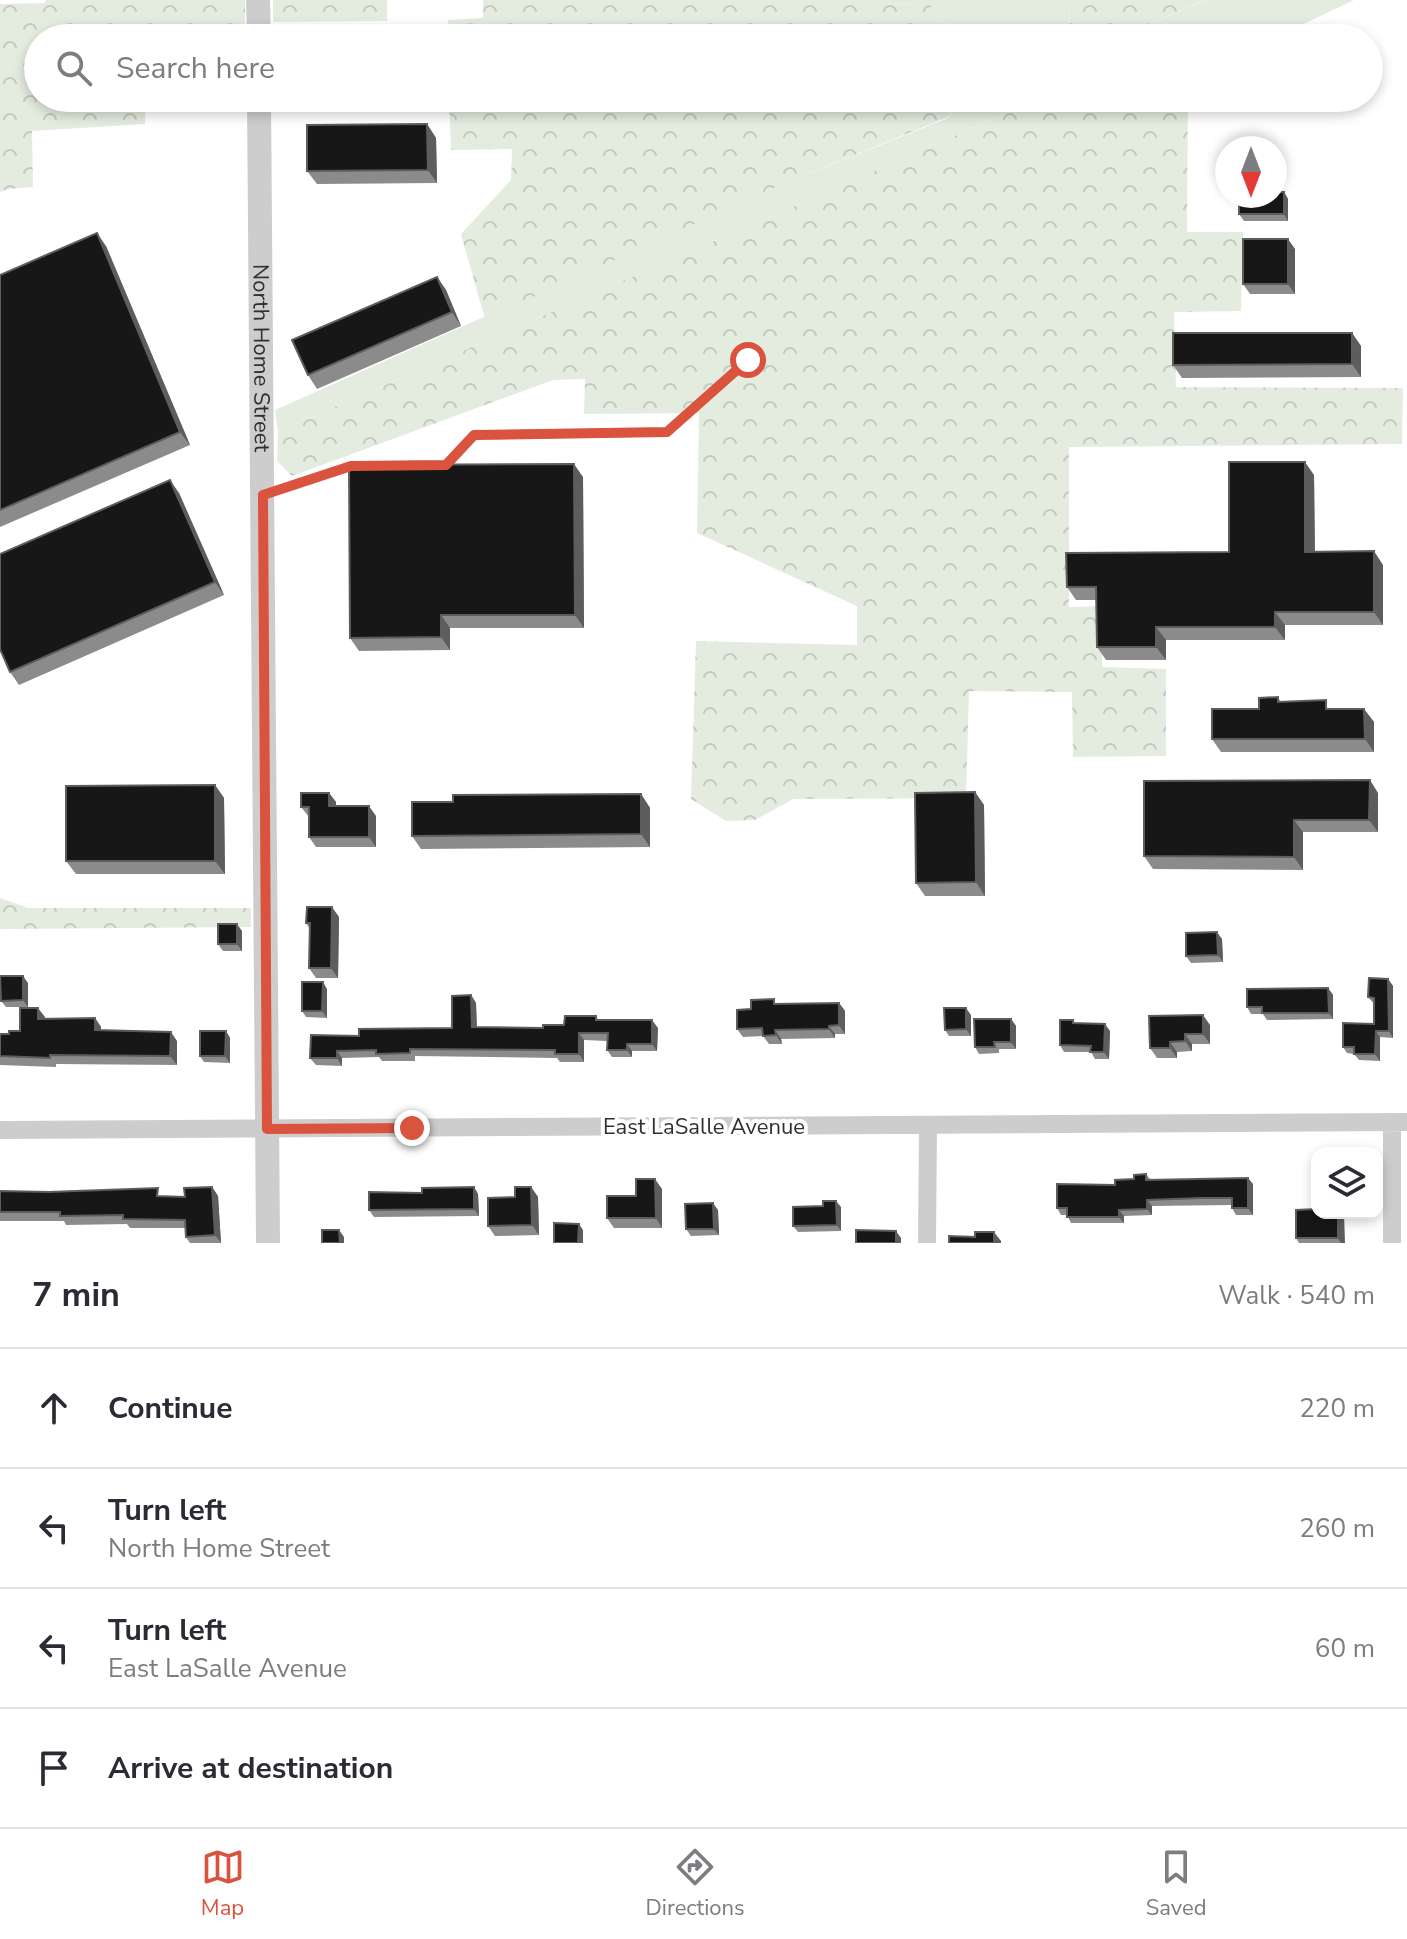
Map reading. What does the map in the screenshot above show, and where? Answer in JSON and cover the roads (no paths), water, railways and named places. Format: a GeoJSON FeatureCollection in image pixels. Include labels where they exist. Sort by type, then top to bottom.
{"type":"FeatureCollection","features":[{"type":"Feature","properties":{"kind":"street"},"geometry":{"type":"LineString","coordinates":[[258,0],[259,24]]}},
{"type":"Feature","properties":{"kind":"street","name":"North Home Street"},"geometry":{"type":"LineString","coordinates":[[259,112],[268,1243]]}},
{"type":"Feature","properties":{"kind":"street"},"geometry":{"type":"LineString","coordinates":[[1392,1243],[1400,1122]]}},
{"type":"Feature","properties":{"kind":"street","name":"East LaSalle Avenue"},"geometry":{"type":"LineString","coordinates":[[0,1130],[1400,1122]]}},
{"type":"Feature","properties":{"kind":"street"},"geometry":{"type":"LineString","coordinates":[[927,1243],[928,1126]]}},
{"type":"Feature","properties":{"kind":"lane"},"geometry":{"type":"LineString","coordinates":[[398,465],[446,465],[474,435],[667,432],[748,360]]}},
{"type":"Feature","properties":{"kind":"lane"},"geometry":{"type":"LineString","coordinates":[[263,495],[351,466],[366,466]]}}]}
